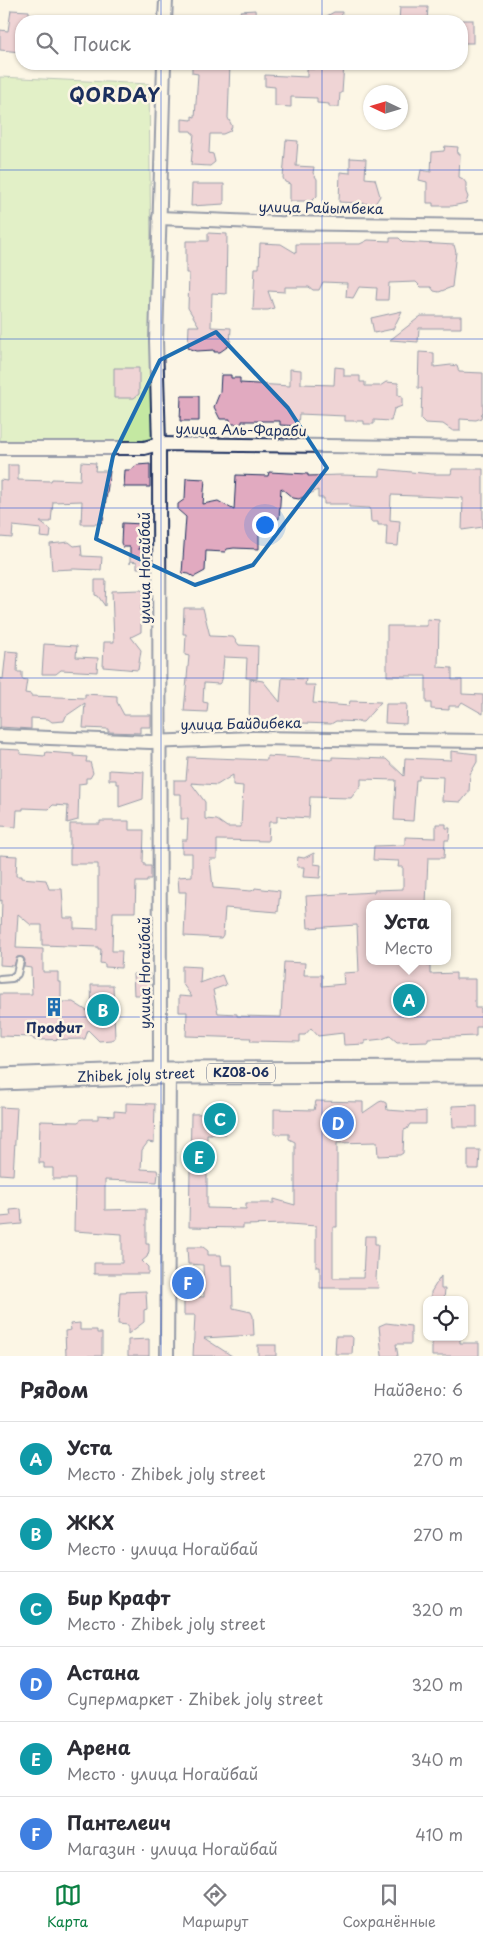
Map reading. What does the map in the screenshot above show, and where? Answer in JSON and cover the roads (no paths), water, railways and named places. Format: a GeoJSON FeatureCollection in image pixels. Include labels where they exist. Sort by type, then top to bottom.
{"type":"FeatureCollection","features":[{"type":"Feature","properties":{"kind":"highway","name":"Zhibek joly street"},"geometry":{"type":"LineString","coordinates":[[0,1079],[165,1073],[481,1074]]}},
{"type":"Feature","properties":{"kind":"street"},"geometry":{"type":"LineString","coordinates":[[165,15],[166,0]]}},
{"type":"Feature","properties":{"kind":"street","name":"улица Ногайбай"},"geometry":{"type":"LineString","coordinates":[[164,70],[156,341],[159,444],[160,740],[167,1356]]}},
{"type":"Feature","properties":{"kind":"street","name":"улица Райымбека"},"geometry":{"type":"LineString","coordinates":[[159,218],[483,226]]}},
{"type":"Feature","properties":{"kind":"street","name":"улица Аль-Фараби"},"geometry":{"type":"LineString","coordinates":[[0,448],[144,448],[159,444],[483,448]]}},
{"type":"Feature","properties":{"kind":"street","name":"улица Байдибека"},"geometry":{"type":"LineString","coordinates":[[0,736],[150,742],[160,740],[253,738],[483,741]]}},
{"type":"Feature","properties":{"kind":"lane"},"geometry":{"type":"LineString","coordinates":[[0,979],[12,978],[17,974],[20,961]]}},
{"type":"Feature","properties":{"kind":"place","name":"Уста"},"geometry":{"type":"Point","coordinates":[409,1000]}},
{"type":"Feature","properties":{"kind":"place","name":"Профит"},"geometry":{"type":"Point","coordinates":[54,1007]}},
{"type":"Feature","properties":{"kind":"place","name":"ЖКХ"},"geometry":{"type":"Point","coordinates":[103,1010]}},
{"type":"Feature","properties":{"kind":"place","name":"Бир Крафт"},"geometry":{"type":"Point","coordinates":[220,1119]}},
{"type":"Feature","properties":{"kind":"place","name":"Астана"},"geometry":{"type":"Point","coordinates":[338,1123]}},
{"type":"Feature","properties":{"kind":"place","name":"Арена"},"geometry":{"type":"Point","coordinates":[199,1157]}},
{"type":"Feature","properties":{"kind":"place","name":"Пантелеич"},"geometry":{"type":"Point","coordinates":[188,1283]}},
{"type":"Feature","properties":{"kind":"district","name":"QORDAY"},"geometry":{"type":"Point","coordinates":[115,95]}}]}
